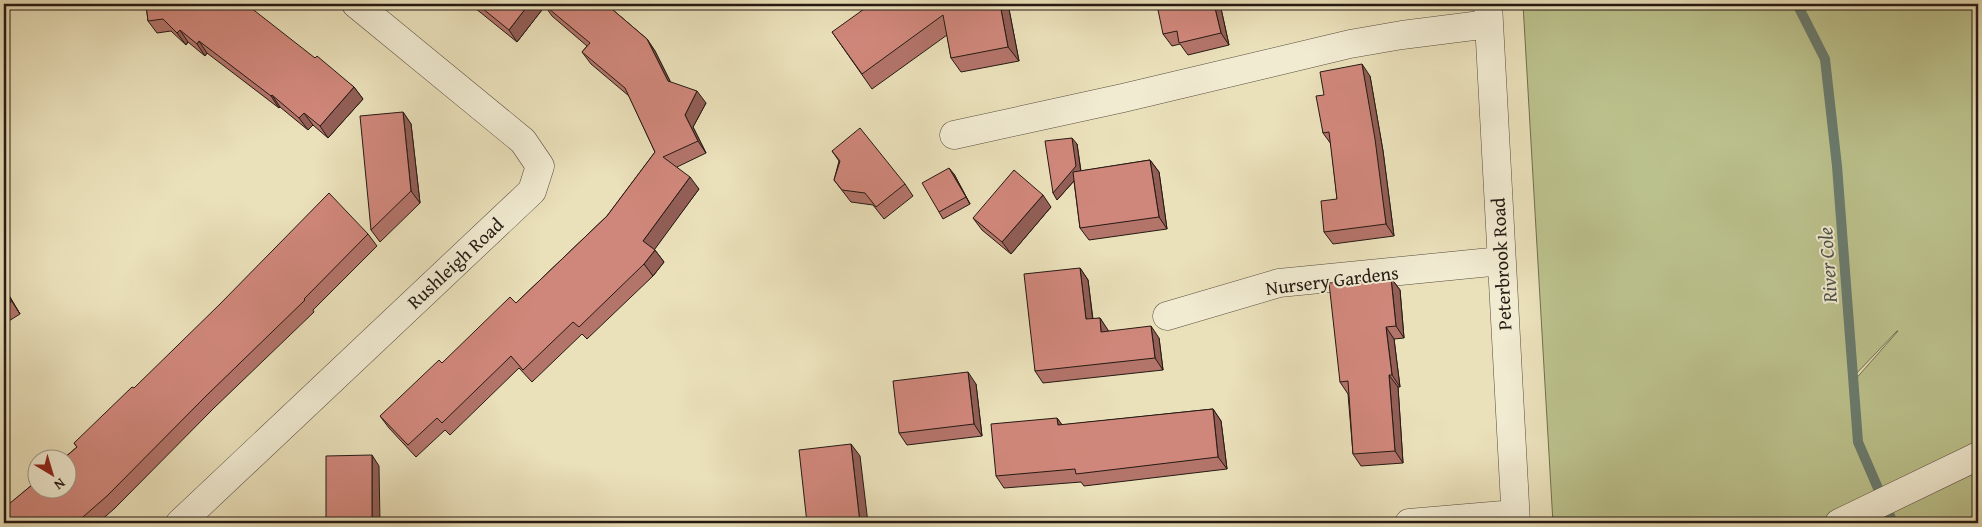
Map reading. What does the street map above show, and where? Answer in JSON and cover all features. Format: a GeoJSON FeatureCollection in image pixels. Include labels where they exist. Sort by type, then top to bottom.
{"type":"FeatureCollection","features":[{"type":"Feature","properties":{"kind":"street","name":"Rushleigh Road"},"geometry":{"type":"LineString","coordinates":[[195,518],[532,191],[540,166],[523,141],[356,4]]}},
{"type":"Feature","properties":{"kind":"street"},"geometry":{"type":"LineString","coordinates":[[954,135],[1489,14]]}},
{"type":"Feature","properties":{"kind":"street","name":"Peterbrook Road"},"geometry":{"type":"LineString","coordinates":[[1489,14],[1516,519]]}},
{"type":"Feature","properties":{"kind":"street","name":"Nursery Gardens"},"geometry":{"type":"LineString","coordinates":[[1167,316],[1279,283],[1501,260]]}},
{"type":"Feature","properties":{"kind":"street"},"geometry":{"type":"LineString","coordinates":[[1839,523],[1978,456]]}},
{"type":"Feature","properties":{"kind":"street"},"geometry":{"type":"LineString","coordinates":[[1409,523],[1516,519]]}},
{"type":"Feature","properties":{"kind":"green space"},"geometry":{"type":"Polygon","coordinates":[[[1523,4],[1978,4],[1978,523],[1553,523],[1523,4]],[[1898,331],[1853,377],[1853,382],[1898,331]]]}},
{"type":"Feature","properties":{"kind":"building"},"geometry":{"type":"Polygon","coordinates":[[[146,4],[234,4],[237,6],[239,4],[246,4],[315,58],[317,56],[354,87],[320,126],[304,113],[299,118],[272,95],[199,41],[197,44],[180,30],[177,33],[163,19],[148,21],[146,4]]]}},
{"type":"Feature","properties":{"kind":"building"},"geometry":{"type":"Polygon","coordinates":[[[477,4],[529,4],[509,30],[477,4]]]}},
{"type":"Feature","properties":{"kind":"building"},"geometry":{"type":"Polygon","coordinates":[[[543,4],[606,4],[647,39],[668,81],[697,91],[685,115],[698,141],[663,157],[690,177],[643,241],[655,250],[644,264],[579,327],[573,322],[523,370],[511,356],[442,423],[437,418],[408,445],[380,416],[439,360],[442,363],[510,297],[516,303],[607,216],[655,152],[625,88],[582,52],[590,43],[543,4]]]}},
{"type":"Feature","properties":{"kind":"building"},"geometry":{"type":"Polygon","coordinates":[[[871,4],[1000,4],[1008,47],[951,58],[943,15],[862,74],[832,32],[871,4]]]}},
{"type":"Feature","properties":{"kind":"building"},"geometry":{"type":"Polygon","coordinates":[[[1214,4],[1221,33],[1179,43],[1177,31],[1163,34],[1157,5],[1214,4]]]}},
{"type":"Feature","properties":{"kind":"building"},"geometry":{"type":"Polygon","coordinates":[[[1362,64],[1375,139],[1386,224],[1324,232],[1321,201],[1337,199],[1329,132],[1323,133],[1316,96],[1324,95],[1320,72],[1362,64]]]}},
{"type":"Feature","properties":{"kind":"building"},"geometry":{"type":"Polygon","coordinates":[[[403,112],[411,191],[371,230],[360,116],[403,112]]]}},
{"type":"Feature","properties":{"kind":"building"},"geometry":{"type":"Polygon","coordinates":[[[860,128],[905,184],[876,207],[865,193],[842,190],[834,180],[840,161],[832,151],[860,128]]]}},
{"type":"Feature","properties":{"kind":"building"},"geometry":{"type":"Polygon","coordinates":[[[1072,138],[1076,166],[1053,193],[1045,141],[1072,138]]]}},
{"type":"Feature","properties":{"kind":"building"},"geometry":{"type":"Polygon","coordinates":[[[1150,160],[1159,217],[1080,228],[1073,172],[1150,160]]]}},
{"type":"Feature","properties":{"kind":"building"},"geometry":{"type":"Polygon","coordinates":[[[949,168],[966,197],[939,212],[922,183],[949,168]]]}},
{"type":"Feature","properties":{"kind":"building"},"geometry":{"type":"Polygon","coordinates":[[[1014,170],[1043,195],[1002,242],[973,218],[1014,170]]]}},
{"type":"Feature","properties":{"kind":"building"},"geometry":{"type":"Polygon","coordinates":[[[329,193],[368,234],[305,300],[107,496],[76,523],[4,523],[4,508],[28,488],[28,500],[78,500],[78,450],[74,450],[77,447],[74,443],[132,387],[134,388],[329,193]]]}},
{"type":"Feature","properties":{"kind":"building"},"geometry":{"type":"Polygon","coordinates":[[[1080,268],[1086,319],[1100,318],[1101,332],[1151,326],[1155,358],[1035,371],[1024,274],[1080,268]]]}},
{"type":"Feature","properties":{"kind":"building"},"geometry":{"type":"Polygon","coordinates":[[[1391,278],[1396,326],[1386,327],[1392,375],[1389,375],[1395,451],[1353,454],[1348,381],[1340,382],[1329,283],[1391,278]]]}},
{"type":"Feature","properties":{"kind":"building"},"geometry":{"type":"Polygon","coordinates":[[[4,289],[11,302],[4,307],[4,289]]]}},
{"type":"Feature","properties":{"kind":"building"},"geometry":{"type":"Polygon","coordinates":[[[968,372],[974,424],[899,433],[893,381],[968,372]]]}},
{"type":"Feature","properties":{"kind":"building"},"geometry":{"type":"Polygon","coordinates":[[[1213,409],[1218,457],[1076,474],[1075,469],[996,476],[991,424],[1057,418],[1058,425],[1213,409]]]}},
{"type":"Feature","properties":{"kind":"building"},"geometry":{"type":"Polygon","coordinates":[[[851,444],[860,523],[807,523],[799,450],[851,444]]]}},
{"type":"Feature","properties":{"kind":"building"},"geometry":{"type":"Polygon","coordinates":[[[372,455],[372,523],[326,523],[326,456],[372,455]]]}},
{"type":"Feature","properties":{"kind":"waterway","name":"River Cole"},"geometry":{"type":"LineString","coordinates":[[1797,4],[1825,59],[1837,166],[1858,442],[1893,523]]}}]}
